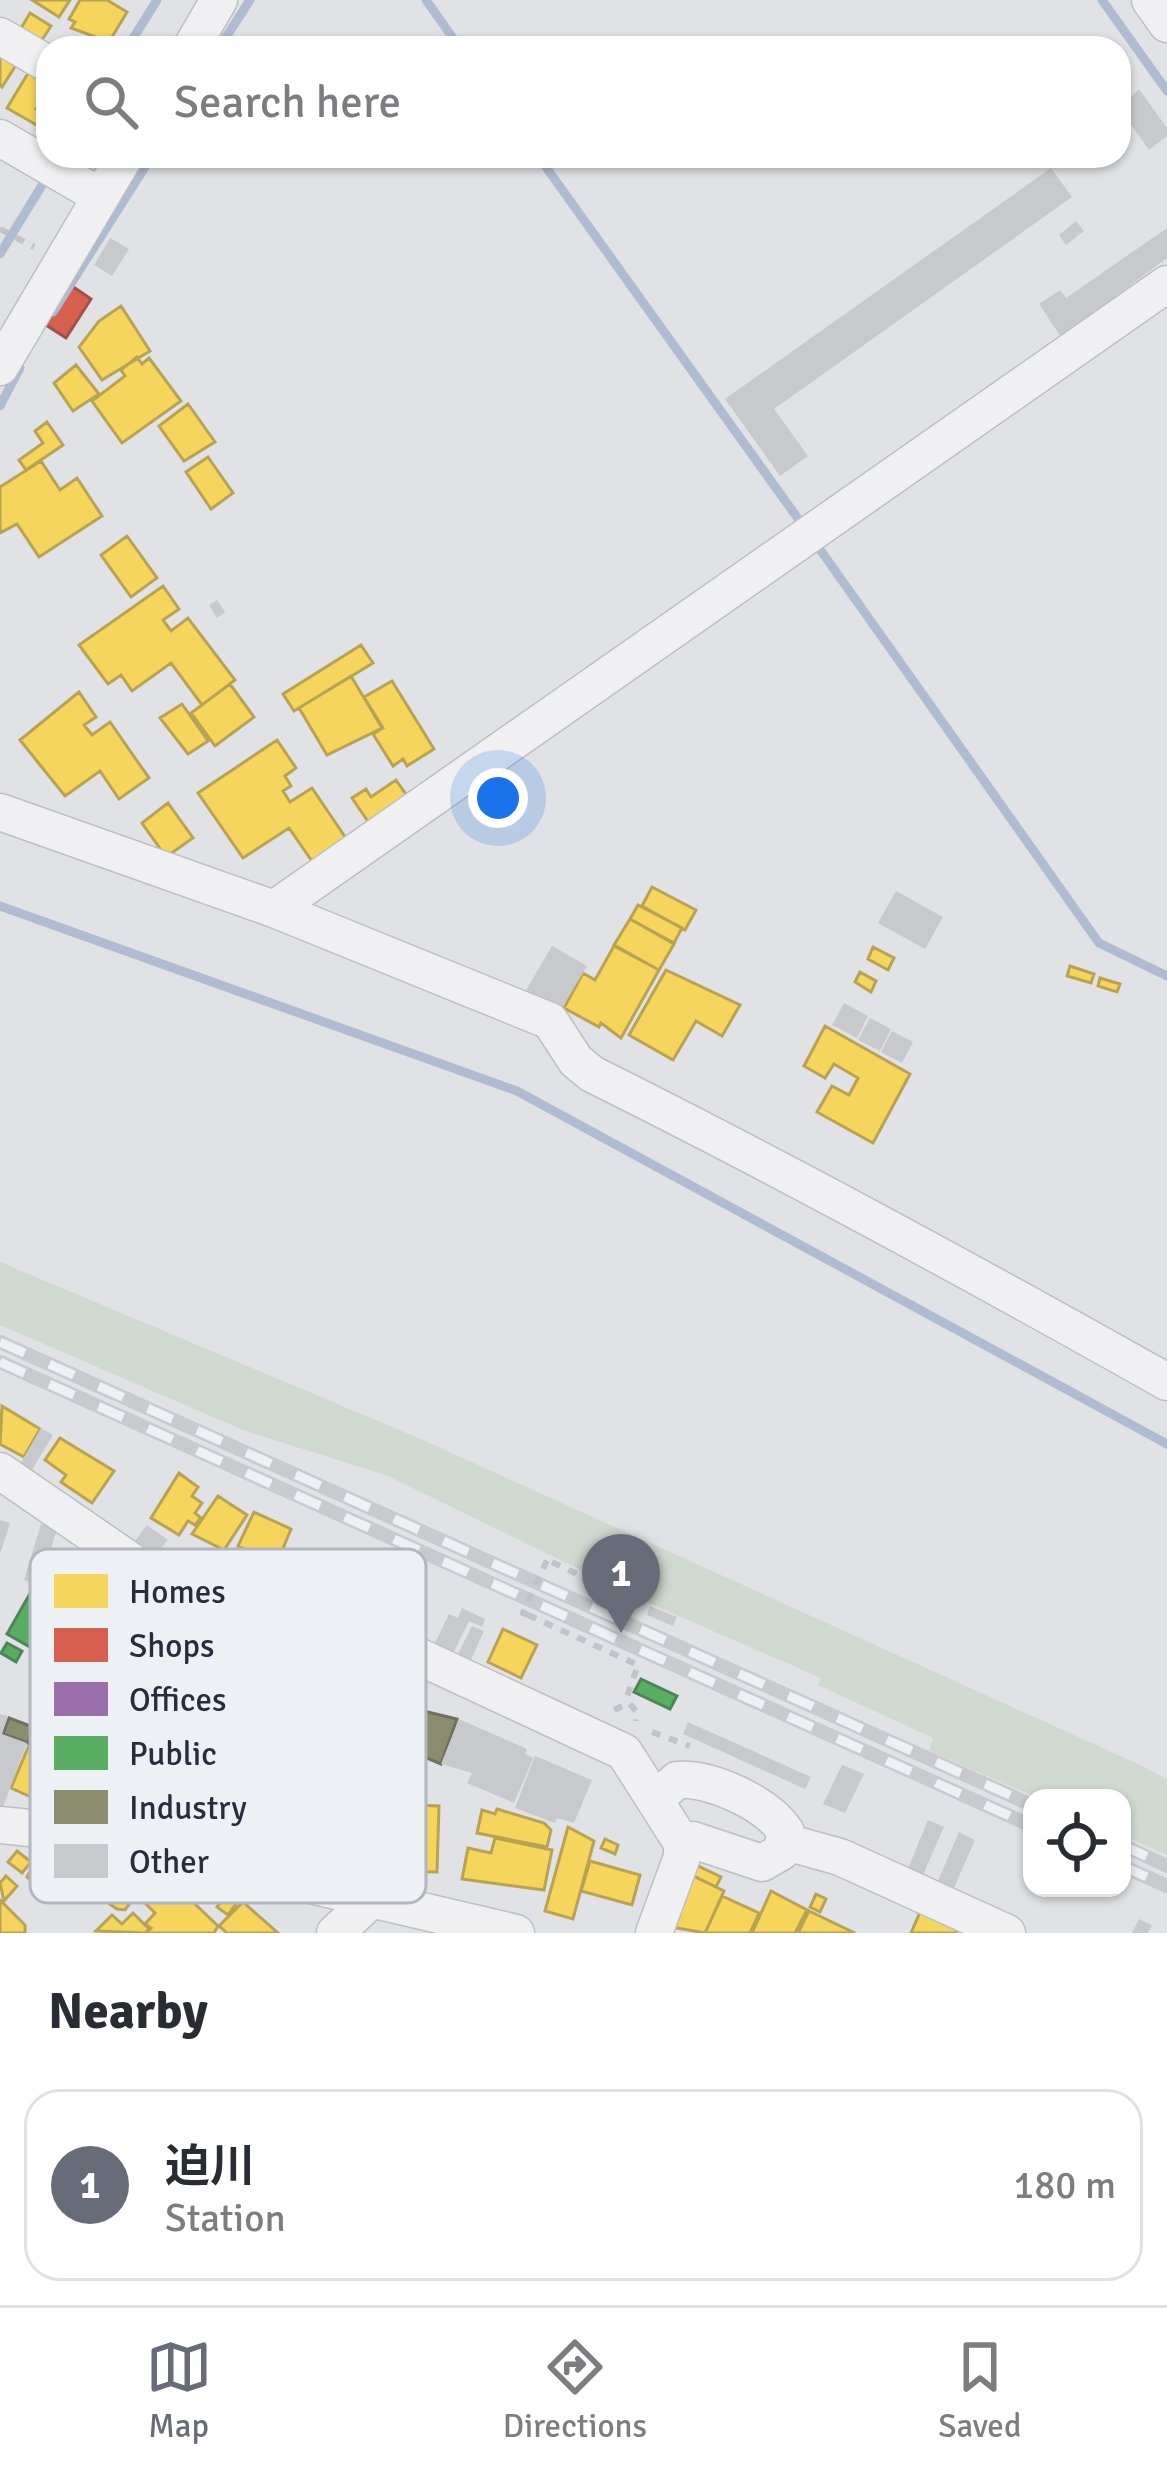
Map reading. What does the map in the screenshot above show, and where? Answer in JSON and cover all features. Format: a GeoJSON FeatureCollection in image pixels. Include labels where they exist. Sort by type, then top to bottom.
{"type":"FeatureCollection","features":[{"type":"Feature","properties":{"kind":"street"},"geometry":{"type":"LineString","coordinates":[[198,36],[219,0]]}},
{"type":"Feature","properties":{"kind":"street"},"geometry":{"type":"LineString","coordinates":[[1150,0],[1167,24]]}},
{"type":"Feature","properties":{"kind":"street"},"geometry":{"type":"LineString","coordinates":[[0,36],[36,57]]}},
{"type":"Feature","properties":{"kind":"street"},"geometry":{"type":"LineString","coordinates":[[0,137],[36,158]]}},
{"type":"Feature","properties":{"kind":"street"},"geometry":{"type":"LineString","coordinates":[[52,168],[100,196]]}},
{"type":"Feature","properties":{"kind":"street"},"geometry":{"type":"LineString","coordinates":[[0,367],[118,168]]}},
{"type":"Feature","properties":{"kind":"street"},"geometry":{"type":"LineString","coordinates":[[274,909],[1167,284]]}},
{"type":"Feature","properties":{"kind":"street"},"geometry":{"type":"LineString","coordinates":[[0,812],[274,909],[550,1021],[576,1061],[592,1074],[866,1212],[917,1247],[1167,1382]]}},
{"type":"Feature","properties":{"kind":"street"},"geometry":{"type":"LineString","coordinates":[[0,1471],[114,1549]]}},
{"type":"Feature","properties":{"kind":"street"},"geometry":{"type":"LineString","coordinates":[[426,1660],[624,1752],[682,1843],[682,1857],[654,1933]]}},
{"type":"Feature","properties":{"kind":"street"},"geometry":{"type":"LineString","coordinates":[[656,1799],[676,1780],[703,1781],[770,1813],[786,1832],[786,1842],[772,1860],[762,1863],[694,1840],[682,1843]]}},
{"type":"Feature","properties":{"kind":"street"},"geometry":{"type":"LineString","coordinates":[[0,1825],[30,1828]]}},
{"type":"Feature","properties":{"kind":"street"},"geometry":{"type":"LineString","coordinates":[[786,1842],[840,1857],[1007,1933]]}},
{"type":"Feature","properties":{"kind":"street"},"geometry":{"type":"LineString","coordinates":[[335,1933],[368,1903]]}},
{"type":"Feature","properties":{"kind":"street"},"geometry":{"type":"LineString","coordinates":[[378,1903],[493,1931]]}},
{"type":"Feature","properties":{"kind":"path"},"geometry":{"type":"LineString","coordinates":[[3,231],[17,238]]}},
{"type":"Feature","properties":{"kind":"path"},"geometry":{"type":"LineString","coordinates":[[600,1585],[547,1559],[523,1613],[638,1665],[625,1702]]}},
{"type":"Feature","properties":{"kind":"shaded area"},"geometry":{"type":"Polygon","coordinates":[[[0,1262],[416,1437],[1138,1764],[1167,1779],[1167,1855],[1131,1839],[1131,1789],[1023,1792],[929,1751],[933,1738],[818,1685],[821,1678],[642,1600],[388,1476],[243,1430],[0,1325],[0,1262]]]}},
{"type":"Feature","properties":{"kind":"building: Homes"},"geometry":{"type":"Polygon","coordinates":[[[32,0],[70,0],[59,17],[32,0]]]}},
{"type":"Feature","properties":{"kind":"building: Homes"},"geometry":{"type":"Polygon","coordinates":[[[80,0],[107,0],[127,12],[113,36],[93,36],[71,28],[75,22],[69,19],[80,0]]]}},
{"type":"Feature","properties":{"kind":"building: Homes"},"geometry":{"type":"Polygon","coordinates":[[[30,13],[51,26],[36,40],[20,30],[30,13]]]}},
{"type":"Feature","properties":{"kind":"building: Homes"},"geometry":{"type":"Polygon","coordinates":[[[0,55],[16,65],[2,87],[0,85],[0,55]]]}},
{"type":"Feature","properties":{"kind":"building: Homes"},"geometry":{"type":"Polygon","coordinates":[[[30,70],[36,74],[36,125],[7,108],[30,70]]]}},
{"type":"Feature","properties":{"kind":"building: Homes"},"geometry":{"type":"Polygon","coordinates":[[[121,306],[150,351],[102,380],[79,347],[99,321],[121,306]]]}},
{"type":"Feature","properties":{"kind":"building: Homes"},"geometry":{"type":"Polygon","coordinates":[[[137,357],[142,364],[149,358],[181,401],[122,443],[92,401],[125,376],[121,370],[137,357]]]}},
{"type":"Feature","properties":{"kind":"building: Homes"},"geometry":{"type":"Polygon","coordinates":[[[76,365],[99,394],[73,411],[54,383],[76,365]]]}},
{"type":"Feature","properties":{"kind":"building: Homes"},"geometry":{"type":"Polygon","coordinates":[[[188,404],[215,442],[184,461],[159,426],[188,404]]]}},
{"type":"Feature","properties":{"kind":"building: Homes"},"geometry":{"type":"Polygon","coordinates":[[[47,422],[63,445],[26,470],[19,460],[43,443],[35,431],[47,422]]]}},
{"type":"Feature","properties":{"kind":"building: Homes"},"geometry":{"type":"Polygon","coordinates":[[[208,457],[233,493],[211,509],[186,472],[208,457]]]}},
{"type":"Feature","properties":{"kind":"building: Homes"},"geometry":{"type":"Polygon","coordinates":[[[41,461],[60,490],[77,478],[102,516],[39,557],[17,524],[0,533],[0,487],[41,461]]]}},
{"type":"Feature","properties":{"kind":"building: Homes"},"geometry":{"type":"Polygon","coordinates":[[[127,536],[157,578],[131,597],[101,555],[127,536]]]}},
{"type":"Feature","properties":{"kind":"building: Homes"},"geometry":{"type":"Polygon","coordinates":[[[163,586],[179,609],[163,620],[171,631],[188,618],[235,680],[202,705],[171,663],[132,691],[121,675],[108,684],[79,645],[163,586]]]}},
{"type":"Feature","properties":{"kind":"building: Homes"},"geometry":{"type":"Polygon","coordinates":[[[361,645],[373,663],[294,711],[283,694],[361,645]]]}},
{"type":"Feature","properties":{"kind":"building: Homes"},"geometry":{"type":"Polygon","coordinates":[[[351,676],[382,728],[327,755],[299,708],[351,676]]]}},
{"type":"Feature","properties":{"kind":"building: Homes"},"geometry":{"type":"Polygon","coordinates":[[[392,681],[434,749],[407,766],[403,759],[393,766],[373,734],[383,728],[364,697],[392,681]]]}},
{"type":"Feature","properties":{"kind":"building: Homes"},"geometry":{"type":"Polygon","coordinates":[[[230,684],[254,717],[215,746],[191,713],[230,684]]]}},
{"type":"Feature","properties":{"kind":"building: Homes"},"geometry":{"type":"Polygon","coordinates":[[[79,692],[96,717],[84,725],[92,735],[110,722],[149,778],[119,799],[100,771],[65,796],[20,740],[79,692]]]}},
{"type":"Feature","properties":{"kind":"building: Homes"},"geometry":{"type":"Polygon","coordinates":[[[182,704],[208,741],[188,754],[160,718],[182,704]]]}},
{"type":"Feature","properties":{"kind":"building: Homes"},"geometry":{"type":"Polygon","coordinates":[[[277,740],[296,768],[285,776],[291,786],[283,791],[290,802],[312,788],[350,844],[316,867],[289,828],[243,858],[198,793],[277,740]]]}},
{"type":"Feature","properties":{"kind":"building: Homes"},"geometry":{"type":"Polygon","coordinates":[[[396,780],[410,800],[371,826],[352,798],[366,789],[371,797],[396,780]]]}},
{"type":"Feature","properties":{"kind":"building: Homes"},"geometry":{"type":"Polygon","coordinates":[[[168,803],[193,838],[166,857],[142,823],[168,803]]]}},
{"type":"Feature","properties":{"kind":"building: Homes"},"geometry":{"type":"Polygon","coordinates":[[[652,887],[696,910],[685,930],[642,906],[652,887]]]}},
{"type":"Feature","properties":{"kind":"building: Homes"},"geometry":{"type":"Polygon","coordinates":[[[638,905],[682,928],[674,943],[630,919],[638,905]]]}},
{"type":"Feature","properties":{"kind":"building: Homes"},"geometry":{"type":"Polygon","coordinates":[[[630,919],[674,944],[659,970],[614,945],[630,919]]]}},
{"type":"Feature","properties":{"kind":"building: Homes"},"geometry":{"type":"Polygon","coordinates":[[[614,946],[659,970],[621,1038],[601,1023],[599,1027],[564,1008],[583,973],[595,980],[614,946]]]}},
{"type":"Feature","properties":{"kind":"building: Homes"},"geometry":{"type":"Polygon","coordinates":[[[873,947],[894,958],[888,970],[868,959],[873,947]]]}},
{"type":"Feature","properties":{"kind":"building: Homes"},"geometry":{"type":"Polygon","coordinates":[[[1070,966],[1094,974],[1091,983],[1067,976],[1070,966]]]}},
{"type":"Feature","properties":{"kind":"building: Homes"},"geometry":{"type":"Polygon","coordinates":[[[666,970],[740,1005],[722,1036],[696,1021],[673,1060],[629,1035],[666,970]]]}},
{"type":"Feature","properties":{"kind":"building: Homes"},"geometry":{"type":"Polygon","coordinates":[[[860,972],[876,981],[871,992],[855,982],[860,972]]]}},
{"type":"Feature","properties":{"kind":"building: Homes"},"geometry":{"type":"Polygon","coordinates":[[[1100,978],[1120,984],[1117,992],[1098,986],[1100,978]]]}},
{"type":"Feature","properties":{"kind":"building: Homes"},"geometry":{"type":"Polygon","coordinates":[[[825,1026],[910,1074],[873,1143],[817,1112],[832,1086],[849,1095],[858,1078],[834,1064],[825,1078],[804,1066],[825,1026]]]}},
{"type":"Feature","properties":{"kind":"building: Homes"},"geometry":{"type":"Polygon","coordinates":[[[2,1406],[40,1429],[24,1457],[0,1444],[2,1406]]]}},
{"type":"Feature","properties":{"kind":"building: Homes"},"geometry":{"type":"Polygon","coordinates":[[[60,1438],[114,1471],[92,1503],[61,1482],[66,1475],[45,1460],[60,1438]]]}},
{"type":"Feature","properties":{"kind":"building: Homes"},"geometry":{"type":"Polygon","coordinates":[[[179,1473],[198,1487],[192,1496],[202,1503],[195,1513],[201,1518],[195,1525],[188,1521],[179,1535],[151,1518],[179,1473]]]}},
{"type":"Feature","properties":{"kind":"building: Homes"},"geometry":{"type":"Polygon","coordinates":[[[218,1496],[247,1515],[225,1549],[192,1534],[218,1496]]]}},
{"type":"Feature","properties":{"kind":"building: Homes"},"geometry":{"type":"Polygon","coordinates":[[[254,1512],[291,1529],[283,1549],[238,1546],[254,1512]]]}},
{"type":"Feature","properties":{"kind":"building: Homes"},"geometry":{"type":"Polygon","coordinates":[[[503,1629],[537,1645],[521,1678],[488,1662],[503,1629]]]}},
{"type":"Feature","properties":{"kind":"building: Homes"},"geometry":{"type":"Polygon","coordinates":[[[30,1743],[30,1797],[11,1788],[30,1743]]]}},
{"type":"Feature","properties":{"kind":"building: Homes"},"geometry":{"type":"Polygon","coordinates":[[[426,1805],[439,1806],[437,1872],[426,1872],[426,1805]]]}},
{"type":"Feature","properties":{"kind":"building: Homes"},"geometry":{"type":"Polygon","coordinates":[[[497,1809],[544,1823],[551,1830],[547,1847],[477,1833],[482,1810],[495,1814],[497,1809]]]}},
{"type":"Feature","properties":{"kind":"building: Homes"},"geometry":{"type":"Polygon","coordinates":[[[568,1827],[594,1841],[573,1919],[545,1911],[568,1827]]]}},
{"type":"Feature","properties":{"kind":"building: Homes"},"geometry":{"type":"Polygon","coordinates":[[[495,1838],[552,1850],[544,1890],[462,1879],[468,1848],[491,1853],[495,1838]]]}},
{"type":"Feature","properties":{"kind":"building: Homes"},"geometry":{"type":"Polygon","coordinates":[[[605,1839],[618,1845],[615,1854],[601,1848],[605,1839]]]}},
{"type":"Feature","properties":{"kind":"building: Homes"},"geometry":{"type":"Polygon","coordinates":[[[17,1851],[30,1863],[22,1873],[8,1862],[17,1851]]]}},
{"type":"Feature","properties":{"kind":"building: Homes"},"geometry":{"type":"Polygon","coordinates":[[[590,1861],[640,1875],[632,1905],[581,1891],[590,1861]]]}},
{"type":"Feature","properties":{"kind":"building: Homes"},"geometry":{"type":"Polygon","coordinates":[[[694,1864],[721,1877],[716,1887],[690,1874],[694,1864]]]}},
{"type":"Feature","properties":{"kind":"building: Homes"},"geometry":{"type":"Polygon","coordinates":[[[689,1874],[724,1891],[705,1933],[666,1926],[689,1874]]]}},
{"type":"Feature","properties":{"kind":"building: Homes"},"geometry":{"type":"Polygon","coordinates":[[[6,1876],[17,1886],[4,1901],[0,1883],[6,1876]]]}},
{"type":"Feature","properties":{"kind":"building: Homes"},"geometry":{"type":"Polygon","coordinates":[[[771,1891],[807,1910],[795,1933],[752,1933],[771,1891]]]}},
{"type":"Feature","properties":{"kind":"building: Homes"},"geometry":{"type":"Polygon","coordinates":[[[816,1894],[826,1899],[820,1912],[810,1907],[816,1894]]]}},
{"type":"Feature","properties":{"kind":"building: Homes"},"geometry":{"type":"Polygon","coordinates":[[[722,1896],[759,1913],[750,1933],[705,1933],[722,1896]]]}},
{"type":"Feature","properties":{"kind":"building: Homes"},"geometry":{"type":"Polygon","coordinates":[[[0,1900],[25,1925],[25,1933],[0,1933],[0,1900]]]}},
{"type":"Feature","properties":{"kind":"building: Homes"},"geometry":{"type":"Polygon","coordinates":[[[108,1903],[130,1903],[125,1910],[108,1903]]]}},
{"type":"Feature","properties":{"kind":"building: Homes"},"geometry":{"type":"Polygon","coordinates":[[[145,1903],[196,1903],[218,1926],[214,1933],[146,1933],[151,1928],[145,1924],[155,1913],[145,1903]]]}},
{"type":"Feature","properties":{"kind":"building: Homes"},"geometry":{"type":"Polygon","coordinates":[[[220,1903],[237,1903],[228,1915],[217,1907],[220,1903]]]}},
{"type":"Feature","properties":{"kind":"building: Homes"},"geometry":{"type":"Polygon","coordinates":[[[244,1903],[278,1933],[227,1933],[219,1926],[244,1903]]]}},
{"type":"Feature","properties":{"kind":"building: Homes"},"geometry":{"type":"Polygon","coordinates":[[[809,1911],[855,1933],[798,1933],[809,1911]]]}},
{"type":"Feature","properties":{"kind":"building: Homes"},"geometry":{"type":"Polygon","coordinates":[[[920,1912],[957,1928],[956,1933],[911,1933],[920,1912]]]}},
{"type":"Feature","properties":{"kind":"building: Homes"},"geometry":{"type":"Polygon","coordinates":[[[133,1913],[149,1929],[145,1933],[96,1931],[112,1915],[122,1924],[133,1913]]]}},
{"type":"Feature","properties":{"kind":"building: Shops"},"geometry":{"type":"Polygon","coordinates":[[[72,286],[91,299],[66,338],[46,325],[72,286]]]}},
{"type":"Feature","properties":{"kind":"building: Public"},"geometry":{"type":"Polygon","coordinates":[[[30,1594],[30,1647],[7,1634],[30,1594]]]}},
{"type":"Feature","properties":{"kind":"building: Public"},"geometry":{"type":"Polygon","coordinates":[[[7,1643],[22,1651],[16,1662],[1,1653],[7,1643]]]}},
{"type":"Feature","properties":{"kind":"building: Public"},"geometry":{"type":"Polygon","coordinates":[[[641,1679],[677,1696],[670,1709],[634,1692],[641,1679]]]}},
{"type":"Feature","properties":{"kind":"building: Industry"},"geometry":{"type":"Polygon","coordinates":[[[426,1712],[457,1719],[441,1764],[426,1758],[426,1712]]]}},
{"type":"Feature","properties":{"kind":"building: Industry"},"geometry":{"type":"Polygon","coordinates":[[[9,1718],[30,1726],[28,1743],[3,1734],[9,1718]]]}},
{"type":"Feature","properties":{"kind":"building: Other"},"geometry":{"type":"Polygon","coordinates":[[[1139,89],[1167,128],[1167,136],[1149,150],[1131,125],[1131,97],[1139,89]]]}},
{"type":"Feature","properties":{"kind":"building: Other"},"geometry":{"type":"Polygon","coordinates":[[[1051,168],[1072,197],[774,409],[808,456],[780,476],[725,399],[1051,168]]]}},
{"type":"Feature","properties":{"kind":"building: Other"},"geometry":{"type":"Polygon","coordinates":[[[1076,221],[1084,231],[1066,245],[1059,235],[1076,221]]]}},
{"type":"Feature","properties":{"kind":"building: Other"},"geometry":{"type":"Polygon","coordinates":[[[1167,228],[1167,258],[1061,337],[1039,304],[1060,290],[1066,298],[1167,228]]]}},
{"type":"Feature","properties":{"kind":"building: Other"},"geometry":{"type":"Polygon","coordinates":[[[110,238],[129,249],[112,276],[94,265],[110,238]]]}},
{"type":"Feature","properties":{"kind":"building: Other"},"geometry":{"type":"Polygon","coordinates":[[[217,600],[225,612],[217,618],[209,605],[217,600]]]}},
{"type":"Feature","properties":{"kind":"building: Other"},"geometry":{"type":"Polygon","coordinates":[[[896,891],[943,917],[925,949],[878,923],[896,891]]]}},
{"type":"Feature","properties":{"kind":"building: Other"},"geometry":{"type":"Polygon","coordinates":[[[552,946],[587,966],[559,1013],[525,992],[552,946]]]}},
{"type":"Feature","properties":{"kind":"building: Other"},"geometry":{"type":"Polygon","coordinates":[[[844,1003],[868,1016],[857,1038],[832,1025],[844,1003]]]}},
{"type":"Feature","properties":{"kind":"building: Other"},"geometry":{"type":"Polygon","coordinates":[[[870,1018],[891,1029],[880,1051],[858,1040],[870,1018]]]}},
{"type":"Feature","properties":{"kind":"building: Other"},"geometry":{"type":"Polygon","coordinates":[[[892,1031],[913,1042],[902,1063],[881,1052],[892,1031]]]}},
{"type":"Feature","properties":{"kind":"building: Other"},"geometry":{"type":"Polygon","coordinates":[[[41,1428],[53,1435],[32,1470],[20,1464],[41,1428]]]}},
{"type":"Feature","properties":{"kind":"building: Other"},"geometry":{"type":"Polygon","coordinates":[[[0,1520],[10,1523],[1,1551],[0,1551],[0,1520]]]}},
{"type":"Feature","properties":{"kind":"building: Other"},"geometry":{"type":"Polygon","coordinates":[[[41,1524],[57,1529],[51,1549],[33,1549],[41,1524]]]}},
{"type":"Feature","properties":{"kind":"building: Other"},"geometry":{"type":"Polygon","coordinates":[[[147,1525],[168,1540],[161,1549],[146,1549],[135,1541],[147,1525]]]}},
{"type":"Feature","properties":{"kind":"building: Other"},"geometry":{"type":"Polygon","coordinates":[[[650,1606],[677,1617],[673,1626],[647,1615],[650,1606]]]}},
{"type":"Feature","properties":{"kind":"building: Other"},"geometry":{"type":"Polygon","coordinates":[[[462,1608],[485,1619],[482,1627],[469,1621],[452,1656],[433,1647],[449,1614],[458,1618],[462,1608]]]}},
{"type":"Feature","properties":{"kind":"building: Other"},"geometry":{"type":"Polygon","coordinates":[[[472,1626],[484,1631],[469,1664],[456,1658],[472,1626]]]}},
{"type":"Feature","properties":{"kind":"building: Other"},"geometry":{"type":"Polygon","coordinates":[[[0,1714],[8,1716],[2,1734],[27,1743],[0,1815],[0,1714]]]}},
{"type":"Feature","properties":{"kind":"building: Other"},"geometry":{"type":"Polygon","coordinates":[[[459,1719],[527,1749],[525,1754],[533,1758],[514,1803],[467,1783],[472,1773],[441,1764],[459,1719]]]}},
{"type":"Feature","properties":{"kind":"building: Other"},"geometry":{"type":"Polygon","coordinates":[[[688,1722],[811,1777],[805,1789],[683,1734],[688,1722]]]}},
{"type":"Feature","properties":{"kind":"building: Other"},"geometry":{"type":"Polygon","coordinates":[[[535,1756],[592,1780],[574,1823],[557,1818],[555,1823],[515,1808],[535,1756]]]}},
{"type":"Feature","properties":{"kind":"building: Other"},"geometry":{"type":"Polygon","coordinates":[[[842,1765],[864,1774],[845,1813],[823,1804],[842,1765]]]}},
{"type":"Feature","properties":{"kind":"building: Other"},"geometry":{"type":"Polygon","coordinates":[[[928,1820],[944,1827],[922,1877],[907,1871],[928,1820]]]}},
{"type":"Feature","properties":{"kind":"building: Other"},"geometry":{"type":"Polygon","coordinates":[[[959,1832],[975,1840],[953,1890],[937,1883],[959,1832]]]}},
{"type":"Feature","properties":{"kind":"building: Other"},"geometry":{"type":"Polygon","coordinates":[[[1139,1919],[1152,1925],[1148,1933],[1132,1933],[1139,1919]]]}},
{"type":"Feature","properties":{"kind":"waterway"},"geometry":{"type":"LineString","coordinates":[[134,36],[157,0]]}},
{"type":"Feature","properties":{"kind":"waterway"},"geometry":{"type":"LineString","coordinates":[[227,36],[250,0]]}},
{"type":"Feature","properties":{"kind":"waterway"},"geometry":{"type":"LineString","coordinates":[[426,0],[452,36]]}},
{"type":"Feature","properties":{"kind":"waterway"},"geometry":{"type":"LineString","coordinates":[[1102,0],[1128,36]]}},
{"type":"Feature","properties":{"kind":"waterway"},"geometry":{"type":"LineString","coordinates":[[1131,41],[1167,91]]}},
{"type":"Feature","properties":{"kind":"waterway"},"geometry":{"type":"LineString","coordinates":[[53,312],[144,168]]}},
{"type":"Feature","properties":{"kind":"waterway"},"geometry":{"type":"LineString","coordinates":[[547,168],[804,527]]}},
{"type":"Feature","properties":{"kind":"waterway"},"geometry":{"type":"LineString","coordinates":[[0,254],[47,177]]}},
{"type":"Feature","properties":{"kind":"waterway"},"geometry":{"type":"LineString","coordinates":[[0,406],[20,368]]}},
{"type":"Feature","properties":{"kind":"waterway"},"geometry":{"type":"LineString","coordinates":[[814,541],[1099,943],[1167,976]]}},
{"type":"Feature","properties":{"kind":"waterway"},"geometry":{"type":"LineString","coordinates":[[0,906],[517,1091],[1167,1444]]}},
{"type":"Feature","properties":{"kind":"railway"},"geometry":{"type":"LineString","coordinates":[[0,1342],[1023,1801]]}},
{"type":"Feature","properties":{"kind":"railway"},"geometry":{"type":"LineString","coordinates":[[0,1362],[416,1549]]}},
{"type":"Feature","properties":{"kind":"railway"},"geometry":{"type":"LineString","coordinates":[[426,1554],[1023,1822]]}},
{"type":"Feature","properties":{"kind":"railway"},"geometry":{"type":"LineString","coordinates":[[1131,1849],[1167,1866]]}},
{"type":"Feature","properties":{"kind":"railway"},"geometry":{"type":"LineString","coordinates":[[1131,1870],[1167,1886]]}},
{"type":"Feature","properties":{"kind":"place","name":"迫川"},"geometry":{"type":"Point","coordinates":[621,1633]}}]}
